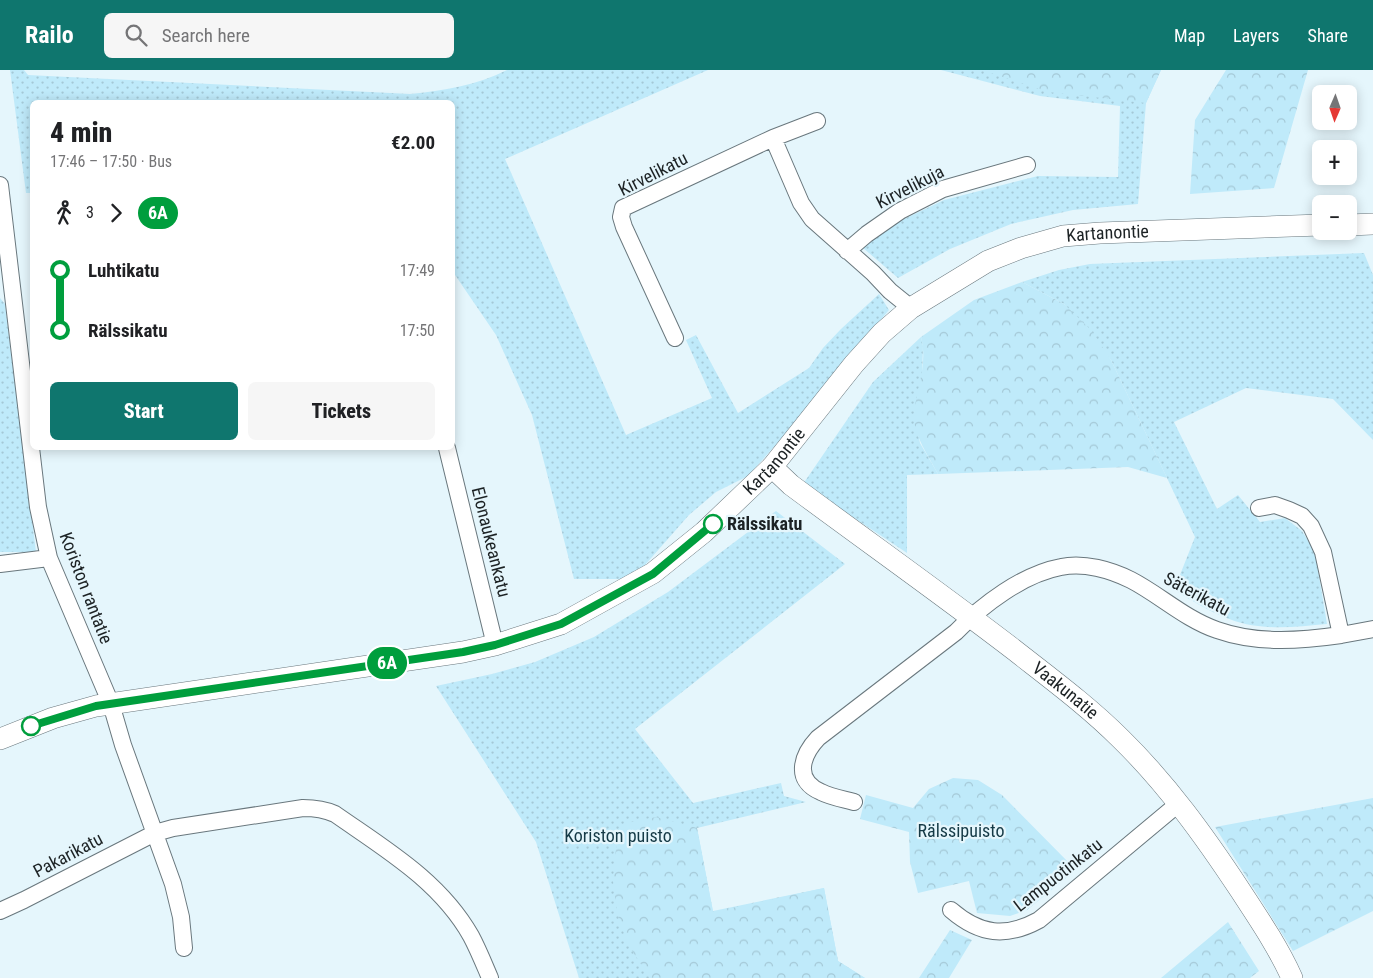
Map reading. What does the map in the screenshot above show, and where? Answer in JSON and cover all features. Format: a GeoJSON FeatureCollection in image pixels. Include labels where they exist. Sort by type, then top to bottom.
{"type":"FeatureCollection","features":[{"type":"Feature","properties":{"kind":"street","name":"Kirvelikatu"},"geometry":{"type":"LineString","coordinates":[[675,338],[627,235],[621,217],[623,208],[773,138],[817,122]]}},
{"type":"Feature","properties":{"kind":"street"},"geometry":{"type":"LineString","coordinates":[[773,138],[801,203],[812,219],[911,308]]}},
{"type":"Feature","properties":{"kind":"street","name":"Kirvelikuja"},"geometry":{"type":"LineString","coordinates":[[847,252],[867,234],[900,211],[943,189],[1027,165]]}},
{"type":"Feature","properties":{"kind":"street","name":"Koriston rantatie"},"geometry":{"type":"LineString","coordinates":[[0,184],[6,282],[38,507],[49,558],[111,704],[123,744],[173,884],[181,917],[184,948]]}},
{"type":"Feature","properties":{"kind":"street"},"geometry":{"type":"LineString","coordinates":[[1357,225],[1373,224]]}},
{"type":"Feature","properties":{"kind":"street","name":"Kartanontie"},"geometry":{"type":"LineString","coordinates":[[0,739],[53,718],[96,706],[463,652],[495,645],[561,624],[653,574],[704,532],[772,467],[854,364],[882,333],[911,308],[988,261],[1021,248],[1063,236],[1100,233],[1312,226]]}},
{"type":"Feature","properties":{"kind":"street","name":"Elonaukeankatu"},"geometry":{"type":"LineString","coordinates":[[447,450],[495,645]]}},
{"type":"Feature","properties":{"kind":"street","name":"Vaakunatie"},"geometry":{"type":"LineString","coordinates":[[772,467],[791,486],[971,617],[1096,715],[1145,764],[1203,835],[1267,930],[1292,978]]}},
{"type":"Feature","properties":{"kind":"street"},"geometry":{"type":"LineString","coordinates":[[1259,508],[1275,505],[1302,516],[1312,526],[1323,552],[1341,635]]}},
{"type":"Feature","properties":{"kind":"street"},"geometry":{"type":"LineString","coordinates":[[0,564],[49,558]]}},
{"type":"Feature","properties":{"kind":"street","name":"Säterikatu"},"geometry":{"type":"LineString","coordinates":[[971,617],[1006,591],[1028,579],[1062,566],[1078,566],[1096,568],[1123,577],[1190,617],[1215,629],[1240,636],[1268,640],[1316,639],[1373,629]]}},
{"type":"Feature","properties":{"kind":"street"},"geometry":{"type":"LineString","coordinates":[[854,802],[820,792],[810,785],[804,776],[804,756],[818,738],[956,632],[971,617]]}},
{"type":"Feature","properties":{"kind":"street","name":"Lampuotinkatu"},"geometry":{"type":"LineString","coordinates":[[952,910],[973,926],[988,930],[1009,932],[1027,926],[1039,920],[1178,804]]}},
{"type":"Feature","properties":{"kind":"street","name":"Pakarikatu"},"geometry":{"type":"LineString","coordinates":[[0,911],[154,832],[304,808],[325,809],[409,866],[431,885],[460,918],[471,936],[490,978]]}},
{"type":"Feature","properties":{"kind":"green space"},"geometry":{"type":"Polygon","coordinates":[[[10,70],[24,70],[28,75],[410,94],[460,86],[484,80],[507,70],[708,70],[505,159],[626,435],[712,398],[686,340],[696,335],[738,413],[809,368],[823,348],[879,294],[889,310],[748,476],[716,492],[689,515],[645,565],[626,579],[574,579],[532,415],[496,335],[455,275],[455,100],[30,100],[30,193],[26,193],[10,70]]]}},
{"type":"Feature","properties":{"kind":"green space"},"geometry":{"type":"Polygon","coordinates":[[[941,70],[1161,70],[1146,103],[1138,204],[1073,210],[1011,224],[950,249],[898,278],[862,247],[900,221],[944,200],[1038,176],[1118,177],[1120,106],[1040,96],[941,70]]]}},
{"type":"Feature","properties":{"kind":"green space"},"geometry":{"type":"Polygon","coordinates":[[[982,70],[1161,70],[1146,103],[1048,92],[982,70]]]}},
{"type":"Feature","properties":{"kind":"green space"},"geometry":{"type":"Polygon","coordinates":[[[1226,70],[1308,70],[1274,188],[1190,194],[1195,120],[1226,70]]]}},
{"type":"Feature","properties":{"kind":"green space"},"geometry":{"type":"Polygon","coordinates":[[[1364,253],[1373,275],[1373,440],[1333,399],[1246,388],[1174,422],[1217,509],[1238,495],[1260,522],[1285,518],[1302,531],[1315,552],[1327,624],[1275,627],[1258,626],[1235,621],[1194,602],[1174,590],[1195,537],[1111,360],[1064,304],[1022,282],[1059,270],[1090,264],[1364,253]]]}},
{"type":"Feature","properties":{"kind":"green space"},"geometry":{"type":"Polygon","coordinates":[[[1022,282],[1064,304],[1091,330],[1111,360],[1167,478],[1128,467],[938,474],[918,437],[914,421],[915,403],[923,366],[921,337],[974,300],[1022,282]]]}},
{"type":"Feature","properties":{"kind":"green space"},"geometry":{"type":"Polygon","coordinates":[[[0,298],[5,304],[36,552],[0,552],[0,298]]]}},
{"type":"Feature","properties":{"kind":"green space"},"geometry":{"type":"Polygon","coordinates":[[[921,337],[923,346],[922,378],[914,415],[920,443],[938,474],[907,475],[907,553],[803,484],[873,382],[921,337]]]}},
{"type":"Feature","properties":{"kind":"green space","name":"Koriston puisto"},"geometry":{"type":"Polygon","coordinates":[[[776,511],[845,564],[635,729],[693,803],[781,783],[784,796],[806,802],[697,828],[713,911],[824,888],[838,961],[865,978],[579,978],[536,842],[436,686],[492,674],[535,662],[594,637],[668,592],[776,511]]]}},
{"type":"Feature","properties":{"kind":"green space","name":"Rälssipuisto"},"geometry":{"type":"Polygon","coordinates":[[[953,778],[978,780],[1002,795],[1076,870],[1027,910],[1010,916],[977,913],[969,881],[918,893],[910,862],[909,832],[860,819],[866,795],[913,808],[929,789],[953,778]]]}},
{"type":"Feature","properties":{"kind":"green space"},"geometry":{"type":"Polygon","coordinates":[[[1373,798],[1373,911],[1293,951],[1215,827],[1373,798]]]}},
{"type":"Feature","properties":{"kind":"green space"},"geometry":{"type":"Polygon","coordinates":[[[656,817],[697,828],[713,912],[824,888],[838,961],[865,978],[650,978],[627,943],[617,911],[613,881],[616,848],[627,823],[656,817]]]}},
{"type":"Feature","properties":{"kind":"green space"},"geometry":{"type":"Polygon","coordinates":[[[1228,922],[1259,971],[1250,978],[1161,978],[1228,922]]]}},
{"type":"Feature","properties":{"kind":"green space"},"geometry":{"type":"Polygon","coordinates":[[[950,930],[972,940],[949,978],[919,978],[950,930]]]}},
{"type":"Feature","properties":{"kind":"bus line","name":"6A"},"geometry":{"type":"LineString","coordinates":[[31,726],[96,706],[463,652],[525,637],[561,624],[653,574],[713,524]]}},
{"type":"Feature","properties":{"kind":"place","name":"Rälssikatu"},"geometry":{"type":"Point","coordinates":[713,524]}}]}
